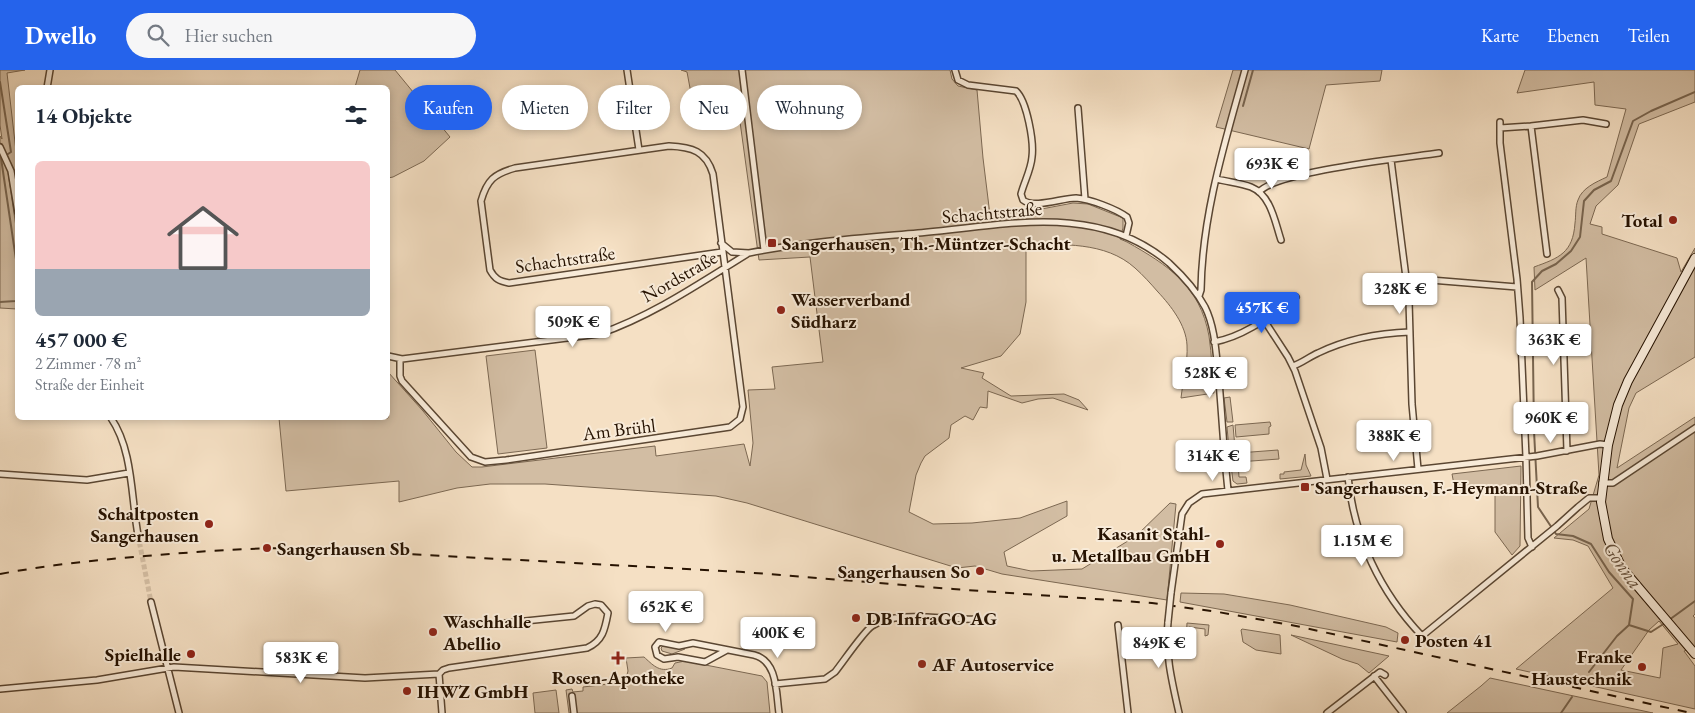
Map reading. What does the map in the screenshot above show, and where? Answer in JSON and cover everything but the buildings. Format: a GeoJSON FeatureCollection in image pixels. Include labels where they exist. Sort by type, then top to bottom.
{"type":"FeatureCollection","features":[{"type":"Feature","properties":{"kind":"main road"},"geometry":{"type":"LineString","coordinates":[[1695,258],[1626,385],[1616,412],[1608,445],[1601,498],[1604,523],[1614,554],[1628,577],[1695,654]]}},
{"type":"Feature","properties":{"kind":"street"},"geometry":{"type":"LineString","coordinates":[[47,85],[50,70]]}},
{"type":"Feature","properties":{"kind":"street"},"geometry":{"type":"LineString","coordinates":[[627,70],[639,150]]}},
{"type":"Feature","properties":{"kind":"street"},"geometry":{"type":"LineString","coordinates":[[742,70],[764,250]]}},
{"type":"Feature","properties":{"kind":"street"},"geometry":{"type":"LineString","coordinates":[[955,70],[958,80],[968,85],[1016,91],[1021,96],[1031,130],[1032,144],[1032,158],[1021,194],[1023,201],[1032,204],[1069,199],[1085,199],[1127,217],[1129,223],[1126,236]]}},
{"type":"Feature","properties":{"kind":"street"},"geometry":{"type":"LineString","coordinates":[[1199,296],[1206,229],[1216,179],[1245,70]]}},
{"type":"Feature","properties":{"kind":"street"},"geometry":{"type":"LineString","coordinates":[[1078,108],[1085,199]]}},
{"type":"Feature","properties":{"kind":"street"},"geometry":{"type":"LineString","coordinates":[[1500,128],[1583,120],[1606,124]]}},
{"type":"Feature","properties":{"kind":"street"},"geometry":{"type":"LineString","coordinates":[[1500,122],[1518,288],[1532,456],[1528,538],[1532,547]]}},
{"type":"Feature","properties":{"kind":"street"},"geometry":{"type":"LineString","coordinates":[[1531,126],[1547,254]]}},
{"type":"Feature","properties":{"kind":"street","name":"Schachtstraße"},"geometry":{"type":"LineString","coordinates":[[722,252],[510,283],[500,282],[490,270],[481,201],[489,181],[504,171],[639,150],[682,146],[703,156],[710,165],[713,174],[724,268]]}},
{"type":"Feature","properties":{"kind":"street"},"geometry":{"type":"LineString","coordinates":[[0,147],[11,171],[15,196]]}},
{"type":"Feature","properties":{"kind":"street"},"geometry":{"type":"LineString","coordinates":[[1260,192],[1270,184],[1317,171],[1438,153]]}},
{"type":"Feature","properties":{"kind":"street"},"geometry":{"type":"LineString","coordinates":[[1391,160],[1406,278],[1412,404],[1418,469]]}},
{"type":"Feature","properties":{"kind":"street"},"geometry":{"type":"LineString","coordinates":[[1216,179],[1247,186],[1260,192],[1267,200],[1281,240]]}},
{"type":"Feature","properties":{"kind":"street","name":"Schachtstraße"},"geometry":{"type":"LineString","coordinates":[[721,243],[732,252],[749,253],[854,239],[1049,221],[1090,226],[1126,236],[1147,247],[1183,276],[1199,296],[1207,312],[1214,342],[1228,490]]}},
{"type":"Feature","properties":{"kind":"street","name":"Nordstraße"},"geometry":{"type":"LineString","coordinates":[[390,356],[400,359],[599,334],[648,312],[749,253]]}},
{"type":"Feature","properties":{"kind":"street","name":"Am Brühl"},"geometry":{"type":"LineString","coordinates":[[400,359],[400,376],[402,381],[467,454],[482,461],[506,460],[598,446],[626,444],[728,428],[735,425],[740,419],[743,407],[724,268]]}},
{"type":"Feature","properties":{"kind":"street"},"geometry":{"type":"LineString","coordinates":[[1406,278],[1518,288]]}},
{"type":"Feature","properties":{"kind":"street"},"geometry":{"type":"LineString","coordinates":[[1558,290],[1562,298],[1567,451]]}},
{"type":"Feature","properties":{"kind":"street"},"geometry":{"type":"LineString","coordinates":[[1214,342],[1227,339],[1245,331],[1296,297]]}},
{"type":"Feature","properties":{"kind":"street"},"geometry":{"type":"LineString","coordinates":[[1264,320],[1293,366],[1321,448],[1327,479]]}},
{"type":"Feature","properties":{"kind":"street"},"geometry":{"type":"LineString","coordinates":[[1293,366],[1342,343],[1378,334],[1410,332]]}},
{"type":"Feature","properties":{"kind":"street"},"geometry":{"type":"LineString","coordinates":[[112,420],[123,442],[138,535]]}},
{"type":"Feature","properties":{"kind":"street"},"geometry":{"type":"LineString","coordinates":[[1602,483],[1613,483],[1695,428]]}},
{"type":"Feature","properties":{"kind":"street"},"geometry":{"type":"LineString","coordinates":[[1179,713],[1168,660],[1168,622],[1180,524],[1185,508],[1192,500],[1202,494],[1228,490],[1532,456],[1600,444],[1608,445]]}},
{"type":"Feature","properties":{"kind":"street"},"geometry":{"type":"LineString","coordinates":[[0,474],[87,480],[129,473]]}},
{"type":"Feature","properties":{"kind":"street"},"geometry":{"type":"LineString","coordinates":[[1348,477],[1352,506],[1367,554],[1390,597],[1422,636],[1589,498],[1601,498]]}},
{"type":"Feature","properties":{"kind":"street"},"geometry":{"type":"LineString","coordinates":[[151,602],[179,713]]}},
{"type":"Feature","properties":{"kind":"street"},"geometry":{"type":"LineString","coordinates":[[439,674],[449,668],[587,648],[598,642],[603,635],[608,613],[601,605],[594,604],[574,616],[487,625]]}},
{"type":"Feature","properties":{"kind":"street"},"geometry":{"type":"LineString","coordinates":[[775,684],[828,678],[836,672],[872,626],[908,617],[976,619]]}},
{"type":"Feature","properties":{"kind":"street"},"geometry":{"type":"LineString","coordinates":[[1118,625],[1128,713]]}},
{"type":"Feature","properties":{"kind":"street"},"geometry":{"type":"LineString","coordinates":[[727,650],[705,662],[678,657],[663,659],[657,655],[655,648],[659,642],[679,646],[691,643],[699,644],[757,656],[764,659],[771,667],[779,713]]}},
{"type":"Feature","properties":{"kind":"street"},"geometry":{"type":"LineString","coordinates":[[0,689],[97,680],[167,668],[202,668],[365,678],[439,674]]}},
{"type":"Feature","properties":{"kind":"street"},"geometry":{"type":"LineString","coordinates":[[1326,713],[1380,672],[1385,676]]}},
{"type":"Feature","properties":{"kind":"street"},"geometry":{"type":"LineString","coordinates":[[439,674],[442,713]]}},
{"type":"Feature","properties":{"kind":"street"},"geometry":{"type":"LineString","coordinates":[[1374,676],[1402,713]]}},
{"type":"Feature","properties":{"kind":"street"},"geometry":{"type":"LineString","coordinates":[[572,696],[574,713]]}},
{"type":"Feature","properties":{"kind":"shaded area"},"geometry":{"type":"Polygon","coordinates":[[[0,70],[25,70],[7,73],[15,142],[15,170],[8,172],[15,220],[15,309],[0,308],[0,136],[2,139],[0,125],[0,70]]]}},
{"type":"Feature","properties":{"kind":"shaded area"},"geometry":{"type":"Polygon","coordinates":[[[360,70],[395,70],[407,85],[405,85],[405,130],[444,130],[450,137],[424,161],[390,178],[390,85],[356,85],[360,70]]]}},
{"type":"Feature","properties":{"kind":"shaded area"},"geometry":{"type":"Polygon","coordinates":[[[681,70],[950,70],[952,79],[958,86],[977,90],[990,215],[1031,211],[1073,203],[1088,204],[1123,218],[1120,239],[1156,259],[1180,279],[1190,290],[1205,319],[1210,343],[1214,393],[1181,398],[1187,351],[1184,330],[1163,297],[1135,268],[1123,259],[1097,249],[1083,246],[1026,244],[1026,302],[1020,334],[1001,356],[961,368],[984,373],[982,378],[1011,396],[1064,394],[1079,400],[1088,410],[1053,398],[1022,403],[988,391],[987,408],[980,407],[973,420],[965,416],[951,425],[949,438],[925,456],[916,475],[909,512],[933,524],[972,523],[1020,518],[1067,501],[1067,516],[1004,552],[1007,566],[1031,571],[1082,569],[1136,536],[1170,503],[1176,504],[1167,600],[1002,574],[975,566],[957,568],[747,503],[716,496],[545,484],[490,484],[457,488],[399,502],[399,481],[286,491],[279,420],[390,420],[390,374],[456,452],[472,467],[655,446],[656,456],[744,444],[750,466],[753,443],[748,390],[775,389],[772,367],[823,362],[810,257],[759,260],[741,130],[747,130],[747,85],[689,85],[687,72],[681,70]]]}},
{"type":"Feature","properties":{"kind":"shaded area"},"geometry":{"type":"Polygon","coordinates":[[[1233,70],[1382,70],[1380,81],[1326,85],[1309,149],[1216,127],[1233,70]]]}},
{"type":"Feature","properties":{"kind":"shaded area"},"geometry":{"type":"Polygon","coordinates":[[[1525,70],[1695,70],[1695,102],[1639,124],[1618,185],[1596,206],[1590,224],[1602,227],[1602,234],[1677,258],[1681,272],[1695,248],[1695,357],[1636,393],[1629,408],[1617,468],[1695,417],[1695,614],[1693,616],[1695,618],[1695,648],[1684,651],[1695,666],[1695,709],[1516,669],[1613,588],[1588,546],[1573,540],[1554,538],[1589,509],[1599,475],[1586,258],[1535,290],[1534,267],[1551,261],[1568,248],[1574,233],[1578,200],[1586,189],[1607,177],[1626,109],[1595,105],[1594,82],[1517,93],[1525,70]],[[1659,621],[1649,630],[1621,670],[1660,678],[1663,648],[1678,644],[1659,621]]]}},
{"type":"Feature","properties":{"kind":"shaded area"},"geometry":{"type":"Polygon","coordinates":[[[535,350],[547,448],[498,454],[486,356],[535,350]]]}},
{"type":"Feature","properties":{"kind":"shaded area"},"geometry":{"type":"Polygon","coordinates":[[[1230,397],[1233,422],[1227,422],[1224,398],[1230,397]]]}},
{"type":"Feature","properties":{"kind":"shaded area"},"geometry":{"type":"Polygon","coordinates":[[[1270,422],[1269,434],[1236,437],[1235,425],[1270,422]]]}},
{"type":"Feature","properties":{"kind":"shaded area"},"geometry":{"type":"Polygon","coordinates":[[[1233,425],[1235,448],[1229,449],[1227,427],[1233,425]]]}},
{"type":"Feature","properties":{"kind":"shaded area"},"geometry":{"type":"Polygon","coordinates":[[[1278,450],[1279,459],[1238,462],[1239,477],[1246,477],[1247,483],[1237,484],[1233,481],[1230,458],[1238,458],[1238,453],[1278,450]]]}},
{"type":"Feature","properties":{"kind":"shaded area"},"geometry":{"type":"Polygon","coordinates":[[[1305,454],[1306,465],[1311,476],[1280,479],[1280,474],[1284,474],[1284,472],[1301,470],[1305,454]]]}},
{"type":"Feature","properties":{"kind":"shaded area"},"geometry":{"type":"Polygon","coordinates":[[[1521,466],[1520,546],[1512,555],[1495,532],[1495,486],[1455,490],[1452,474],[1521,466]]]}},
{"type":"Feature","properties":{"kind":"shaded area"},"geometry":{"type":"Polygon","coordinates":[[[1181,593],[1224,594],[1290,605],[1386,627],[1398,633],[1397,642],[1180,602],[1181,593]]]}},
{"type":"Feature","properties":{"kind":"shaded area"},"geometry":{"type":"Polygon","coordinates":[[[1187,623],[1209,625],[1208,635],[1205,636],[1205,629],[1189,627],[1188,641],[1186,641],[1187,623]]]}},
{"type":"Feature","properties":{"kind":"shaded area"},"geometry":{"type":"Polygon","coordinates":[[[1242,629],[1280,635],[1281,654],[1256,650],[1243,642],[1242,629]]]}},
{"type":"Feature","properties":{"kind":"shaded area"},"geometry":{"type":"Polygon","coordinates":[[[1291,635],[1389,656],[1369,673],[1358,664],[1342,659],[1291,635]]]}},
{"type":"Feature","properties":{"kind":"shaded area"},"geometry":{"type":"Polygon","coordinates":[[[663,646],[685,649],[672,654],[662,651],[661,648],[663,646]]]}},
{"type":"Feature","properties":{"kind":"shaded area"},"geometry":{"type":"Polygon","coordinates":[[[644,657],[660,669],[672,668],[675,663],[685,661],[762,676],[767,682],[770,713],[569,713],[566,690],[572,689],[573,692],[583,691],[583,687],[625,682],[628,671],[626,658],[644,657]]]}},
{"type":"Feature","properties":{"kind":"shaded area"},"geometry":{"type":"Polygon","coordinates":[[[1490,678],[1653,713],[1447,713],[1490,678]]]}},
{"type":"Feature","properties":{"kind":"shaded area"},"geometry":{"type":"Polygon","coordinates":[[[556,690],[559,713],[535,713],[533,693],[556,690]]]}},
{"type":"Feature","properties":{"kind":"waterway"},"geometry":{"type":"LineString","coordinates":[[1243,106],[1253,70]]}},
{"type":"Feature","properties":{"kind":"waterway"},"geometry":{"type":"LineString","coordinates":[[0,82],[11,152],[8,154]]}},
{"type":"Feature","properties":{"kind":"waterway","name":"Gonna"},"geometry":{"type":"LineString","coordinates":[[1589,672],[1617,636],[1629,625],[1633,599],[1609,572],[1591,544],[1573,536],[1556,534],[1538,507],[1534,431],[1532,282],[1542,271],[1556,264],[1571,251],[1580,237],[1584,201],[1594,190],[1611,181],[1633,121],[1695,92]]}},
{"type":"Feature","properties":{"kind":"waterway"},"geometry":{"type":"LineString","coordinates":[[3,157],[1,158],[15,253]]}},
{"type":"Feature","properties":{"kind":"waterway"},"geometry":{"type":"LineString","coordinates":[[0,302],[15,301]]}},
{"type":"Feature","properties":{"kind":"waterway"},"geometry":{"type":"LineString","coordinates":[[1669,620],[1695,601]]}},
{"type":"Feature","properties":{"kind":"waterway"},"geometry":{"type":"LineString","coordinates":[[1629,625],[1651,632],[1665,623]]}},
{"type":"Feature","properties":{"kind":"waterway","name":"Gonna"},"geometry":{"type":"LineString","coordinates":[[1561,713],[1572,697]]}},
{"type":"Feature","properties":{"kind":"tunnel"},"geometry":{"type":"LineString","coordinates":[[138,535],[151,602]]}},
{"type":"Feature","properties":{"kind":"railway"},"geometry":{"type":"LineString","coordinates":[[0,574],[90,561],[219,551],[294,548],[743,572],[1152,603],[1218,612],[1296,626],[1691,713]]}},
{"type":"Feature","properties":{"kind":"place","name":"Total"},"geometry":{"type":"Point","coordinates":[1673,220]}},
{"type":"Feature","properties":{"kind":"place","name":"Sangerhausen, Th.-Müntzer-Schacht"},"geometry":{"type":"Point","coordinates":[772,243]}},
{"type":"Feature","properties":{"kind":"place","name":"Wasserverband Südharz"},"geometry":{"type":"Point","coordinates":[781,310]}},
{"type":"Feature","properties":{"kind":"place","name":"Sangerhausen, F.-Heymann-Straße"},"geometry":{"type":"Point","coordinates":[1305,487]}},
{"type":"Feature","properties":{"kind":"place","name":"Schaltposten Sangerhausen"},"geometry":{"type":"Point","coordinates":[209,524]}},
{"type":"Feature","properties":{"kind":"place","name":"Kasanit Stahl- u. Metallbau GmbH"},"geometry":{"type":"Point","coordinates":[1220,544]}},
{"type":"Feature","properties":{"kind":"place","name":"Sangerhausen Sb"},"geometry":{"type":"Point","coordinates":[267,548]}},
{"type":"Feature","properties":{"kind":"place","name":"Sangerhausen So"},"geometry":{"type":"Point","coordinates":[980,571]}},
{"type":"Feature","properties":{"kind":"place","name":"DB InfraGO AG"},"geometry":{"type":"Point","coordinates":[856,618]}},
{"type":"Feature","properties":{"kind":"place","name":"Waschhalle Abellio"},"geometry":{"type":"Point","coordinates":[433,632]}},
{"type":"Feature","properties":{"kind":"place","name":"Posten 41"},"geometry":{"type":"Point","coordinates":[1405,640]}},
{"type":"Feature","properties":{"kind":"place","name":"Spielhalle"},"geometry":{"type":"Point","coordinates":[191,654]}},
{"type":"Feature","properties":{"kind":"place","name":"Rosen-Apotheke"},"geometry":{"type":"Point","coordinates":[618,658]}},
{"type":"Feature","properties":{"kind":"place","name":"AF Autoservice"},"geometry":{"type":"Point","coordinates":[922,664]}},
{"type":"Feature","properties":{"kind":"place","name":"Franke Haustechnik"},"geometry":{"type":"Point","coordinates":[1642,667]}},
{"type":"Feature","properties":{"kind":"place","name":"IHWZ GmbH"},"geometry":{"type":"Point","coordinates":[407,691]}}]}
